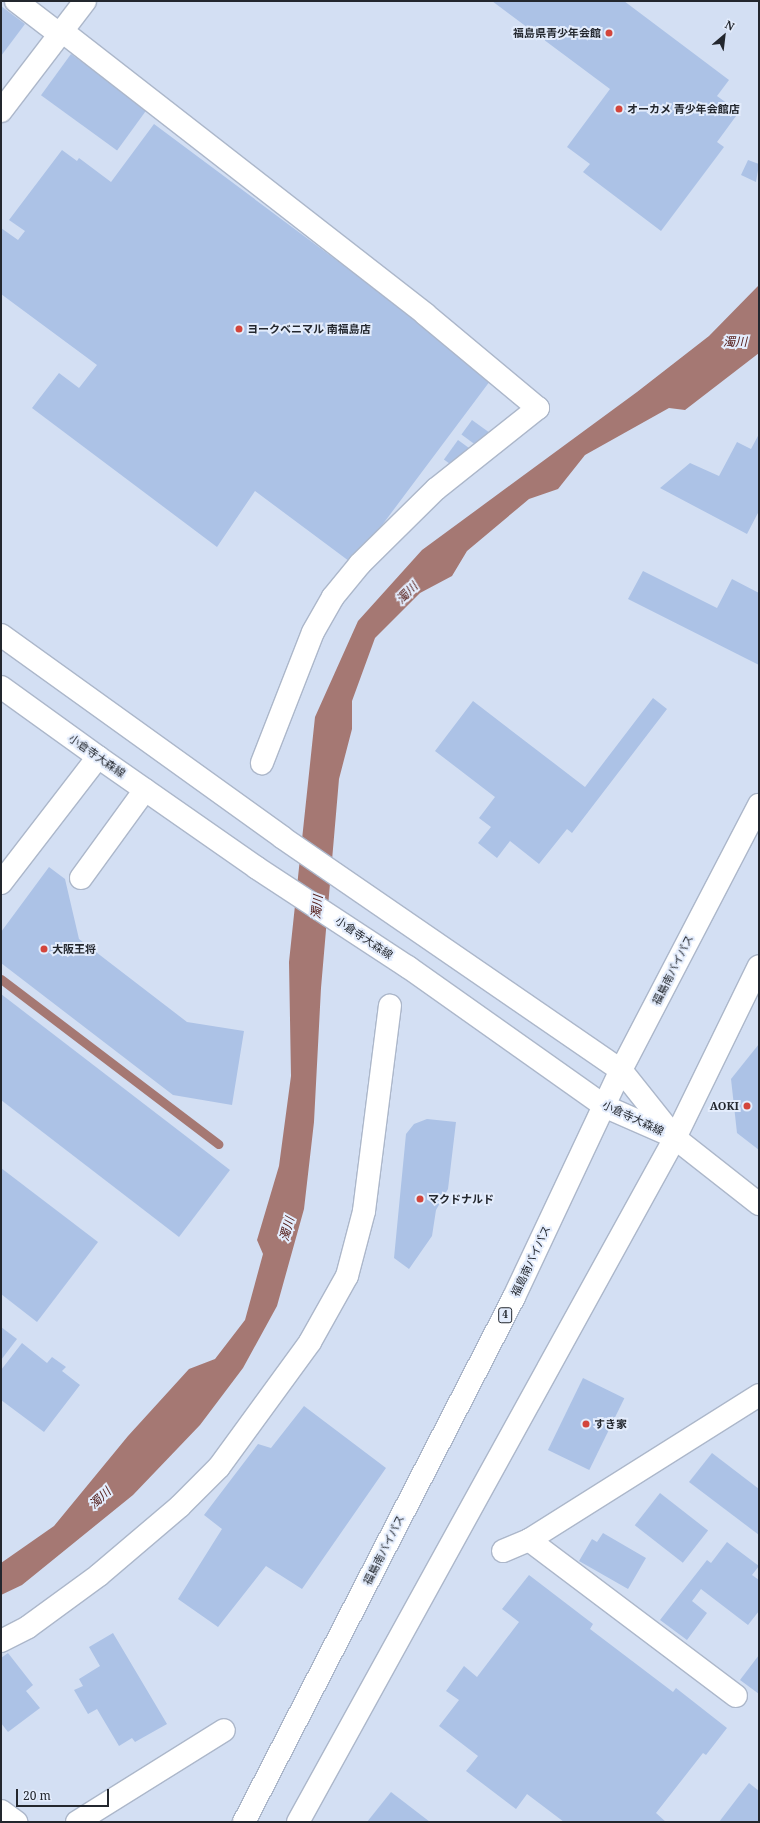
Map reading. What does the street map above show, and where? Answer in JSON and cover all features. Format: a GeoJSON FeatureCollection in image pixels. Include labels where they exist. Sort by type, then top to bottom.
{"type":"FeatureCollection","features":[{"type":"Feature","properties":{"kind":"main road"},"geometry":{"type":"LineString","coordinates":[[16,1],[61,33],[425,314],[538,408],[419,505],[360,564],[333,597],[313,632],[262,762]]}},
{"type":"Feature","properties":{"kind":"main road"},"geometry":{"type":"LineString","coordinates":[[1,111],[85,1]]}},
{"type":"Feature","properties":{"kind":"main road"},"geometry":{"type":"LineString","coordinates":[[1,635],[283,838],[621,1070],[675,1138],[759,1204]]}},
{"type":"Feature","properties":{"kind":"main road","name":"小倉寺大森線"},"geometry":{"type":"LineString","coordinates":[[1,687],[145,790],[408,967],[604,1106],[675,1138]]}},
{"type":"Feature","properties":{"kind":"main road"},"geometry":{"type":"LineString","coordinates":[[1,883],[98,757]]}},
{"type":"Feature","properties":{"kind":"main road"},"geometry":{"type":"LineString","coordinates":[[82,878],[145,790]]}},
{"type":"Feature","properties":{"kind":"main road","name":"福島南バイパス"},"geometry":{"type":"LineString","coordinates":[[244,1822],[514,1297],[621,1070],[759,805]]}},
{"type":"Feature","properties":{"kind":"main road"},"geometry":{"type":"LineString","coordinates":[[298,1822],[675,1138],[759,966]]}},
{"type":"Feature","properties":{"kind":"main road"},"geometry":{"type":"LineString","coordinates":[[1,1641],[28,1627],[99,1575],[180,1506],[219,1466],[310,1342],[347,1276],[364,1210],[390,1006]]}},
{"type":"Feature","properties":{"kind":"main road"},"geometry":{"type":"LineString","coordinates":[[503,1551],[530,1540],[759,1395]]}},
{"type":"Feature","properties":{"kind":"main road"},"geometry":{"type":"LineString","coordinates":[[530,1540],[736,1696]]}},
{"type":"Feature","properties":{"kind":"main road"},"geometry":{"type":"LineString","coordinates":[[77,1822],[224,1730]]}},
{"type":"Feature","properties":{"kind":"main road"},"geometry":{"type":"LineString","coordinates":[[1,1811],[16,1822]]}},
{"type":"Feature","properties":{"kind":"water","name":"濁川"},"geometry":{"type":"Polygon","coordinates":[[[759,285],[759,353],[685,410],[669,408],[585,455],[558,489],[529,499],[467,551],[452,576],[420,593],[375,638],[352,701],[352,729],[339,779],[321,988],[314,1122],[304,1209],[277,1306],[243,1368],[200,1425],[133,1495],[22,1585],[1,1595],[1,1563],[54,1526],[128,1436],[189,1369],[215,1359],[245,1320],[263,1254],[257,1240],[279,1166],[291,1076],[289,962],[315,717],[358,621],[422,550],[637,392],[709,336],[759,285]]]}},
{"type":"Feature","properties":{"kind":"building"},"geometry":{"type":"Polygon","coordinates":[[[492,1],[624,1],[729,80],[717,96],[739,112],[717,142],[724,147],[661,231],[583,172],[590,164],[567,147],[610,89],[492,1]]]}},
{"type":"Feature","properties":{"kind":"building"},"geometry":{"type":"Polygon","coordinates":[[[1,6],[25,24],[1,56],[1,6]]]}},
{"type":"Feature","properties":{"kind":"building"},"geometry":{"type":"Polygon","coordinates":[[[71,54],[147,109],[117,151],[41,95],[71,54]]]}},
{"type":"Feature","properties":{"kind":"building","name":"ヨークベニマル 南福島店"},"geometry":{"type":"Polygon","coordinates":[[[154,124],[493,377],[353,564],[255,491],[217,547],[32,408],[59,373],[79,388],[97,365],[1,294],[1,228],[18,240],[25,231],[9,220],[62,150],[77,161],[79,158],[111,182],[154,124]]]}},
{"type":"Feature","properties":{"kind":"building"},"geometry":{"type":"Polygon","coordinates":[[[748,160],[759,164],[756,182],[741,175],[748,160]]]}},
{"type":"Feature","properties":{"kind":"building"},"geometry":{"type":"Polygon","coordinates":[[[472,420],[491,434],[481,449],[461,435],[472,420]]]}},
{"type":"Feature","properties":{"kind":"building"},"geometry":{"type":"Polygon","coordinates":[[[759,434],[759,511],[747,534],[660,488],[690,463],[719,476],[737,442],[751,449],[759,434]]]}},
{"type":"Feature","properties":{"kind":"building"},"geometry":{"type":"Polygon","coordinates":[[[458,440],[472,450],[458,469],[444,459],[458,440]]]}},
{"type":"Feature","properties":{"kind":"building"},"geometry":{"type":"Polygon","coordinates":[[[643,571],[717,608],[732,579],[759,593],[759,665],[628,599],[643,571]]]}},
{"type":"Feature","properties":{"kind":"building"},"geometry":{"type":"Polygon","coordinates":[[[653,698],[667,709],[572,833],[567,829],[539,864],[510,841],[497,858],[478,843],[491,827],[479,818],[495,797],[435,751],[473,701],[585,787],[653,698]]]}},
{"type":"Feature","properties":{"kind":"building"},"geometry":{"type":"Polygon","coordinates":[[[49,867],[65,879],[79,939],[187,1022],[244,1031],[232,1105],[173,1095],[1,963],[1,932],[49,867]]]}},
{"type":"Feature","properties":{"kind":"building"},"geometry":{"type":"Polygon","coordinates":[[[1,994],[230,1170],[179,1237],[1,1100],[1,994]]]}},
{"type":"Feature","properties":{"kind":"building","name":"AOKI"},"geometry":{"type":"Polygon","coordinates":[[[759,1044],[759,1150],[737,1133],[731,1079],[759,1044]]]}},
{"type":"Feature","properties":{"kind":"building","name":"マクドナルド"},"geometry":{"type":"Polygon","coordinates":[[[427,1119],[456,1122],[448,1189],[436,1210],[432,1236],[409,1269],[394,1258],[406,1134],[414,1124],[427,1119]]]}},
{"type":"Feature","properties":{"kind":"building"},"geometry":{"type":"Polygon","coordinates":[[[1,1168],[98,1242],[37,1322],[1,1294],[1,1168]]]}},
{"type":"Feature","properties":{"kind":"building"},"geometry":{"type":"Polygon","coordinates":[[[1,1327],[17,1339],[1,1360],[1,1327]]]}},
{"type":"Feature","properties":{"kind":"building"},"geometry":{"type":"Polygon","coordinates":[[[22,1343],[47,1363],[52,1357],[66,1367],[62,1371],[80,1385],[44,1432],[1,1400],[1,1370],[22,1343]]]}},
{"type":"Feature","properties":{"kind":"building","name":"すき家"},"geometry":{"type":"Polygon","coordinates":[[[583,1378],[624,1398],[589,1470],[548,1450],[583,1378]]]}},
{"type":"Feature","properties":{"kind":"building"},"geometry":{"type":"Polygon","coordinates":[[[304,1406],[386,1468],[302,1589],[266,1566],[218,1627],[178,1599],[222,1529],[204,1515],[258,1444],[271,1448],[304,1406]]]}},
{"type":"Feature","properties":{"kind":"building"},"geometry":{"type":"Polygon","coordinates":[[[712,1453],[759,1489],[759,1535],[689,1482],[712,1453]]]}},
{"type":"Feature","properties":{"kind":"building"},"geometry":{"type":"Polygon","coordinates":[[[660,1493],[708,1531],[683,1563],[635,1525],[660,1493]]]}},
{"type":"Feature","properties":{"kind":"building"},"geometry":{"type":"Polygon","coordinates":[[[603,1533],[646,1558],[628,1589],[579,1561],[592,1539],[597,1542],[603,1533]]]}},
{"type":"Feature","properties":{"kind":"building"},"geometry":{"type":"Polygon","coordinates":[[[727,1542],[759,1566],[752,1575],[759,1580],[759,1611],[748,1625],[701,1589],[692,1601],[707,1613],[687,1640],[660,1620],[707,1560],[711,1563],[727,1542]]]}},
{"type":"Feature","properties":{"kind":"building"},"geometry":{"type":"Polygon","coordinates":[[[529,1575],[593,1624],[590,1629],[673,1692],[676,1688],[727,1728],[706,1755],[703,1753],[656,1813],[666,1822],[564,1822],[527,1794],[516,1809],[466,1771],[478,1756],[439,1726],[459,1700],[446,1691],[464,1666],[477,1677],[519,1622],[502,1609],[529,1575]]]}},
{"type":"Feature","properties":{"kind":"building"},"geometry":{"type":"Polygon","coordinates":[[[113,1633],[167,1724],[135,1742],[132,1738],[119,1746],[97,1709],[88,1714],[74,1690],[83,1686],[79,1679],[100,1666],[89,1647],[113,1633]]]}},
{"type":"Feature","properties":{"kind":"building"},"geometry":{"type":"Polygon","coordinates":[[[8,1653],[33,1685],[26,1691],[40,1708],[8,1732],[1,1723],[1,1658],[8,1653]]]}},
{"type":"Feature","properties":{"kind":"building"},"geometry":{"type":"Polygon","coordinates":[[[759,1655],[759,1694],[740,1680],[759,1655]]]}},
{"type":"Feature","properties":{"kind":"building"},"geometry":{"type":"Polygon","coordinates":[[[749,1783],[759,1791],[759,1822],[719,1822],[749,1783]]]}},
{"type":"Feature","properties":{"kind":"building"},"geometry":{"type":"Polygon","coordinates":[[[391,1792],[430,1822],[367,1822],[391,1792]]]}},
{"type":"Feature","properties":{"kind":"waterway"},"geometry":{"type":"LineString","coordinates":[[1,979],[218,1144]]}},
{"type":"Feature","properties":{"kind":"place","name":"福島県青少年会館"},"geometry":{"type":"Point","coordinates":[609,33]}},
{"type":"Feature","properties":{"kind":"place","name":"オーカメ 青少年会館店"},"geometry":{"type":"Point","coordinates":[619,109]}},
{"type":"Feature","properties":{"kind":"place","name":"ヨークベニマル 南福島店"},"geometry":{"type":"Point","coordinates":[239,329]}},
{"type":"Feature","properties":{"kind":"place","name":"大阪王将"},"geometry":{"type":"Point","coordinates":[44,949]}},
{"type":"Feature","properties":{"kind":"place","name":"AOKI"},"geometry":{"type":"Point","coordinates":[747,1106]}},
{"type":"Feature","properties":{"kind":"place","name":"マクドナルド"},"geometry":{"type":"Point","coordinates":[420,1199]}},
{"type":"Feature","properties":{"kind":"place","name":"すき家"},"geometry":{"type":"Point","coordinates":[586,1424]}}]}
